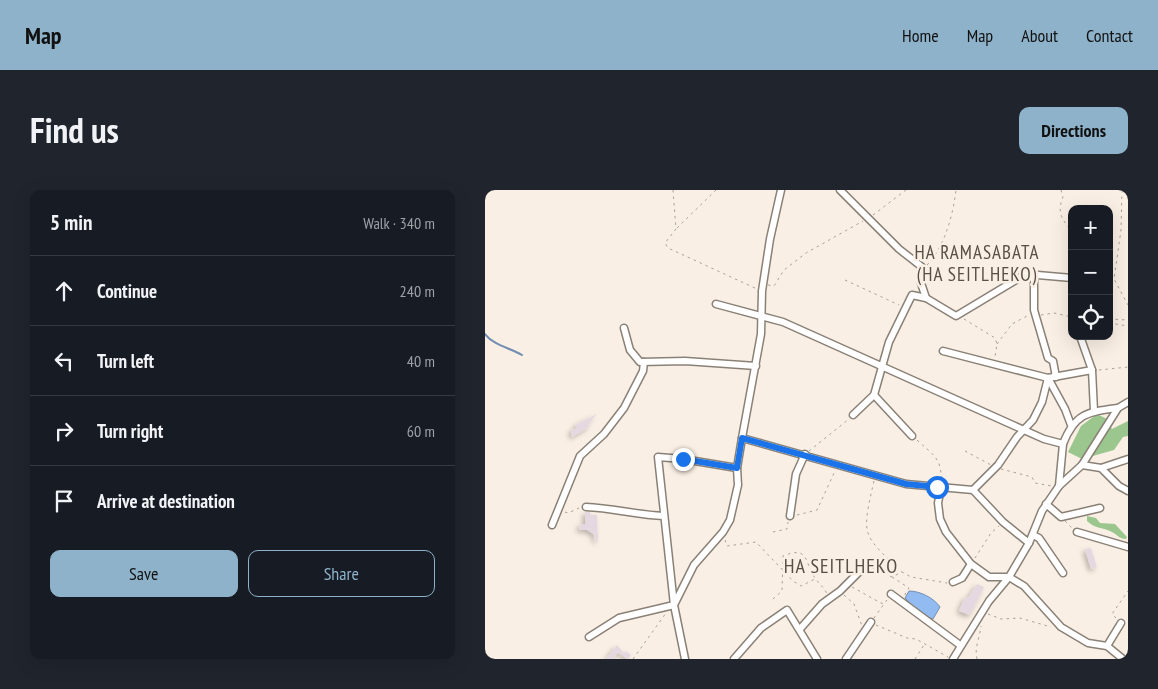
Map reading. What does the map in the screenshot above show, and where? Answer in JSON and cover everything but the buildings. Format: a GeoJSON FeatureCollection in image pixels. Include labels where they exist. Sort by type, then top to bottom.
{"type":"FeatureCollection","features":[{"type":"Feature","properties":{"kind":"street"},"geometry":{"type":"LineString","coordinates":[[674,605],[694,565],[723,532],[734,508],[738,485],[737,468],[757,366],[763,316],[763,288],[774,214],[781,190]]}},
{"type":"Feature","properties":{"kind":"street"},"geometry":{"type":"LineString","coordinates":[[840,190],[899,249],[922,267],[921,283],[926,298]]}},
{"type":"Feature","properties":{"kind":"street"},"geometry":{"type":"LineString","coordinates":[[853,415],[874,395],[889,342],[912,295],[926,298],[957,316],[1026,274],[1068,278]]}},
{"type":"Feature","properties":{"kind":"street"},"geometry":{"type":"LineString","coordinates":[[1034,275],[1034,310],[1043,332],[1048,358],[1053,361],[1056,377]]}},
{"type":"Feature","properties":{"kind":"street"},"geometry":{"type":"LineString","coordinates":[[716,304],[783,322],[1044,439],[1063,444]]}},
{"type":"Feature","properties":{"kind":"street"},"geometry":{"type":"LineString","coordinates":[[624,328],[630,350],[640,362],[685,361],[757,366]]}},
{"type":"Feature","properties":{"kind":"street"},"geometry":{"type":"LineString","coordinates":[[1081,340],[1092,370],[1094,412]]}},
{"type":"Feature","properties":{"kind":"street"},"geometry":{"type":"LineString","coordinates":[[943,352],[994,363],[1048,378],[1092,370]]}},
{"type":"Feature","properties":{"kind":"street"},"geometry":{"type":"LineString","coordinates":[[552,525],[580,456],[605,434],[624,408],[643,371],[644,362]]}},
{"type":"Feature","properties":{"kind":"street"},"geometry":{"type":"LineString","coordinates":[[1048,378],[1065,408],[1071,425]]}},
{"type":"Feature","properties":{"kind":"street"},"geometry":{"type":"LineString","coordinates":[[973,490],[996,467],[1033,420],[1042,402],[1048,378]]}},
{"type":"Feature","properties":{"kind":"street"},"geometry":{"type":"LineString","coordinates":[[874,395],[913,436]]}},
{"type":"Feature","properties":{"kind":"street"},"geometry":{"type":"LineString","coordinates":[[1059,486],[1063,444],[1071,425],[1081,416],[1118,408],[1128,402]]}},
{"type":"Feature","properties":{"kind":"street"},"geometry":{"type":"LineString","coordinates":[[952,659],[984,610],[1009,577],[1029,543],[1046,504],[1059,486],[1082,465],[1118,408]]}},
{"type":"Feature","properties":{"kind":"street"},"geometry":{"type":"LineString","coordinates":[[742,438],[805,454],[837,466],[906,484],[973,490],[1003,522],[1029,543]]}},
{"type":"Feature","properties":{"kind":"street"},"geometry":{"type":"LineString","coordinates":[[790,516],[796,474],[805,454]]}},
{"type":"Feature","properties":{"kind":"street"},"geometry":{"type":"LineString","coordinates":[[685,659],[674,605],[658,457],[737,468]]}},
{"type":"Feature","properties":{"kind":"street"},"geometry":{"type":"LineString","coordinates":[[1082,465],[1101,468],[1128,459]]}},
{"type":"Feature","properties":{"kind":"street"},"geometry":{"type":"LineString","coordinates":[[1101,468],[1119,486],[1128,491]]}},
{"type":"Feature","properties":{"kind":"street"},"geometry":{"type":"LineString","coordinates":[[941,487],[937,504],[940,519],[946,532],[971,564],[989,577],[1009,577],[1034,595],[1061,627],[1088,643],[1107,646],[1123,659]]}},
{"type":"Feature","properties":{"kind":"street"},"geometry":{"type":"LineString","coordinates":[[1046,504],[1061,517],[1100,508]]}},
{"type":"Feature","properties":{"kind":"street"},"geometry":{"type":"LineString","coordinates":[[586,507],[613,509],[640,515],[664,516]]}},
{"type":"Feature","properties":{"kind":"street"},"geometry":{"type":"LineString","coordinates":[[1077,532],[1128,547]]}},
{"type":"Feature","properties":{"kind":"street"},"geometry":{"type":"LineString","coordinates":[[1033,535],[1039,538],[1063,573]]}},
{"type":"Feature","properties":{"kind":"street"},"geometry":{"type":"LineString","coordinates":[[953,582],[962,578],[971,564]]}},
{"type":"Feature","properties":{"kind":"street"},"geometry":{"type":"LineString","coordinates":[[800,629],[818,608],[848,584],[861,570]]}},
{"type":"Feature","properties":{"kind":"street"},"geometry":{"type":"LineString","coordinates":[[891,594],[960,645]]}},
{"type":"Feature","properties":{"kind":"street"},"geometry":{"type":"LineString","coordinates":[[589,637],[619,618],[674,605]]}},
{"type":"Feature","properties":{"kind":"street"},"geometry":{"type":"LineString","coordinates":[[734,659],[761,628],[787,610],[817,659]]}},
{"type":"Feature","properties":{"kind":"street"},"geometry":{"type":"LineString","coordinates":[[846,659],[871,622]]}},
{"type":"Feature","properties":{"kind":"street"},"geometry":{"type":"LineString","coordinates":[[1107,646],[1121,623]]}},
{"type":"Feature","properties":{"kind":"path"},"geometry":{"type":"LineString","coordinates":[[673,190],[676,229]]}},
{"type":"Feature","properties":{"kind":"path"},"geometry":{"type":"LineString","coordinates":[[715,190],[665,242],[668,248],[763,288],[775,286],[783,270],[806,253],[868,219],[906,190]]}},
{"type":"Feature","properties":{"kind":"path"},"geometry":{"type":"LineString","coordinates":[[922,267],[928,264],[944,236],[954,211],[956,190]]}},
{"type":"Feature","properties":{"kind":"path"},"geometry":{"type":"LineString","coordinates":[[1061,190],[1063,197],[1059,208],[1063,222],[1068,227]]}},
{"type":"Feature","properties":{"kind":"path"},"geometry":{"type":"LineString","coordinates":[[1122,190],[1121,230],[1114,279],[1128,305]]}},
{"type":"Feature","properties":{"kind":"path"},"geometry":{"type":"LineString","coordinates":[[845,280],[906,307]]}},
{"type":"Feature","properties":{"kind":"path"},"geometry":{"type":"LineString","coordinates":[[957,316],[995,338],[997,344],[994,363]]}},
{"type":"Feature","properties":{"kind":"path"},"geometry":{"type":"LineString","coordinates":[[1113,319],[1128,320]]}},
{"type":"Feature","properties":{"kind":"path"},"geometry":{"type":"LineString","coordinates":[[1113,324],[1128,326]]}},
{"type":"Feature","properties":{"kind":"path"},"geometry":{"type":"LineString","coordinates":[[1092,370],[1128,367]]}},
{"type":"Feature","properties":{"kind":"path"},"geometry":{"type":"LineString","coordinates":[[805,454],[853,415]]}},
{"type":"Feature","properties":{"kind":"path"},"geometry":{"type":"LineString","coordinates":[[913,436],[938,458],[941,465],[941,487]]}},
{"type":"Feature","properties":{"kind":"path"},"geometry":{"type":"LineString","coordinates":[[965,451],[996,467],[1032,477],[1035,483],[1059,486]]}},
{"type":"Feature","properties":{"kind":"path"},"geometry":{"type":"LineString","coordinates":[[773,532],[787,529],[790,516],[817,510],[831,484],[837,466]]}},
{"type":"Feature","properties":{"kind":"path"},"geometry":{"type":"LineString","coordinates":[[876,476],[865,518],[869,539],[881,554],[902,572],[911,577],[943,583],[953,582]]}},
{"type":"Feature","properties":{"kind":"path"},"geometry":{"type":"LineString","coordinates":[[559,510],[568,513],[575,508],[586,507]]}},
{"type":"Feature","properties":{"kind":"path"},"geometry":{"type":"LineString","coordinates":[[1061,517],[1077,532]]}},
{"type":"Feature","properties":{"kind":"path"},"geometry":{"type":"LineString","coordinates":[[971,564],[991,532],[1003,522]]}},
{"type":"Feature","properties":{"kind":"path"},"geometry":{"type":"LineString","coordinates":[[723,532],[727,546],[756,542],[793,581],[801,586],[815,579]]}},
{"type":"Feature","properties":{"kind":"path"},"geometry":{"type":"LineString","coordinates":[[773,599],[782,591],[783,556],[800,553],[805,556],[815,579],[825,588],[829,599]]}},
{"type":"Feature","properties":{"kind":"path"},"geometry":{"type":"LineString","coordinates":[[861,570],[870,567],[892,576],[909,588],[903,602]]}},
{"type":"Feature","properties":{"kind":"path"},"geometry":{"type":"LineString","coordinates":[[892,576],[902,572]]}},
{"type":"Feature","properties":{"kind":"path"},"geometry":{"type":"LineString","coordinates":[[848,584],[884,604]]}},
{"type":"Feature","properties":{"kind":"path"},"geometry":{"type":"LineString","coordinates":[[840,591],[853,604],[860,617],[861,639]]}},
{"type":"Feature","properties":{"kind":"path"},"geometry":{"type":"LineString","coordinates":[[1121,623],[1112,614],[1128,591]]}},
{"type":"Feature","properties":{"kind":"path"},"geometry":{"type":"LineString","coordinates":[[891,594],[871,622],[907,638],[916,639],[952,659]]}},
{"type":"Feature","properties":{"kind":"path"},"geometry":{"type":"LineString","coordinates":[[633,659],[674,605]]}},
{"type":"Feature","properties":{"kind":"path"},"geometry":{"type":"LineString","coordinates":[[984,610],[1001,619],[1020,618],[1033,623],[1061,627]]}},
{"type":"Feature","properties":{"kind":"path"},"geometry":{"type":"LineString","coordinates":[[977,659],[976,648],[981,633],[979,620]]}},
{"type":"Feature","properties":{"kind":"path"},"geometry":{"type":"LineString","coordinates":[[915,659],[924,644]]}},
{"type":"Feature","properties":{"kind":"green space"},"geometry":{"type":"Polygon","coordinates":[[[1097,414],[1107,419],[1112,429],[1128,421],[1128,436],[1123,437],[1114,450],[1082,459],[1068,452],[1081,426],[1097,414]]]}},
{"type":"Feature","properties":{"kind":"green space"},"geometry":{"type":"Polygon","coordinates":[[[1087,516],[1096,518],[1100,523],[1115,524],[1127,537],[1126,539],[1120,538],[1109,530],[1093,525],[1087,521],[1087,516]]]}},
{"type":"Feature","properties":{"kind":"water"},"geometry":{"type":"Polygon","coordinates":[[[909,591],[930,598],[940,607],[933,619],[919,612],[905,598],[909,591]]]}},
{"type":"Feature","properties":{"kind":"waterway"},"geometry":{"type":"LineString","coordinates":[[485,334],[497,344],[522,355]]}},
{"type":"Feature","properties":{"kind":"district","name":"HA RAMASABATA (HA SEITLHEKO)"},"geometry":{"type":"Point","coordinates":[977,263]}},
{"type":"Feature","properties":{"kind":"district","name":"HA SEITLHEKO"},"geometry":{"type":"Point","coordinates":[841,566]}},
{"type":"Feature","properties":{"kind":"route"},"geometry":{"type":"LineString","coordinates":[[683,459],[737,468],[742,438],[805,454],[837,466],[906,484],[937,487]]}}]}
